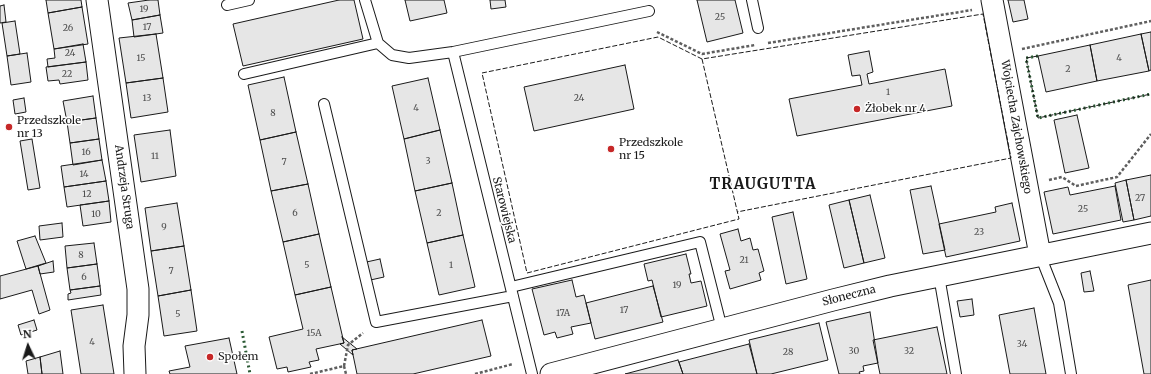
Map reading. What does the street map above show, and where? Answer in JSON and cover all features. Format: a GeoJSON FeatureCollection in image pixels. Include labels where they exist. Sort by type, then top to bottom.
{"type":"FeatureCollection","features":[{"type":"Feature","properties":{"kind":"street","name":"Andrzeja Struga"},"geometry":{"type":"LineString","coordinates":[[97,0],[138,289],[138,315],[134,346],[135,374]]}},
{"type":"Feature","properties":{"kind":"street","name":"Wojciecha Zajchowskiego"},"geometry":{"type":"LineString","coordinates":[[993,3],[1040,255]]}},
{"type":"Feature","properties":{"kind":"street","name":"Słoneczna"},"geometry":{"type":"LineString","coordinates":[[551,374],[833,300],[939,276],[1151,233]]}},
{"type":"Feature","properties":{"kind":"lane"},"geometry":{"type":"LineString","coordinates":[[227,5],[249,0]]}},
{"type":"Feature","properties":{"kind":"lane"},"geometry":{"type":"LineString","coordinates":[[365,0],[378,44],[392,55],[409,58],[453,52],[650,11]]}},
{"type":"Feature","properties":{"kind":"lane"},"geometry":{"type":"LineString","coordinates":[[752,0],[758,28]]}},
{"type":"Feature","properties":{"kind":"lane"},"geometry":{"type":"LineString","coordinates":[[244,74],[378,44]]}},
{"type":"Feature","properties":{"kind":"lane","name":"Starowiejska"},"geometry":{"type":"LineString","coordinates":[[453,52],[532,374]]}},
{"type":"Feature","properties":{"kind":"lane"},"geometry":{"type":"LineString","coordinates":[[324,104],[376,322],[512,292],[700,242],[722,329]]}},
{"type":"Feature","properties":{"kind":"lane"},"geometry":{"type":"LineString","coordinates":[[1040,255],[1059,303],[1071,374]]}},
{"type":"Feature","properties":{"kind":"lane"},"geometry":{"type":"LineString","coordinates":[[939,276],[956,374]]}},
{"type":"Feature","properties":{"kind":"path"},"geometry":{"type":"LineString","coordinates":[[765,44],[993,3]]}},
{"type":"Feature","properties":{"kind":"path"},"geometry":{"type":"LineString","coordinates":[[1001,45],[1151,21]]}},
{"type":"Feature","properties":{"kind":"path"},"geometry":{"type":"LineString","coordinates":[[657,32],[702,54],[757,45]]}},
{"type":"Feature","properties":{"kind":"path"},"geometry":{"type":"LineString","coordinates":[[1026,184],[1062,177],[1076,186],[1117,177],[1151,134]]}},
{"type":"Feature","properties":{"kind":"path"},"geometry":{"type":"LineString","coordinates":[[346,374],[344,366],[348,345],[376,322]]}},
{"type":"Feature","properties":{"kind":"path"},"geometry":{"type":"LineString","coordinates":[[310,374],[344,366]]}},
{"type":"Feature","properties":{"kind":"building"},"geometry":{"type":"Polygon","coordinates":[[[46,0],[81,0],[82,7],[48,13],[46,0]]]}},
{"type":"Feature","properties":{"kind":"building"},"geometry":{"type":"Polygon","coordinates":[[[158,0],[160,15],[132,20],[128,3],[158,0]]]}},
{"type":"Feature","properties":{"kind":"building"},"geometry":{"type":"Polygon","coordinates":[[[339,0],[354,0],[363,39],[243,66],[233,24],[339,0]]]}},
{"type":"Feature","properties":{"kind":"building"},"geometry":{"type":"Polygon","coordinates":[[[405,0],[444,0],[447,13],[410,21],[405,0]]]}},
{"type":"Feature","properties":{"kind":"building"},"geometry":{"type":"Polygon","coordinates":[[[490,0],[505,0],[506,7],[491,9],[490,0]]]}},
{"type":"Feature","properties":{"kind":"building"},"geometry":{"type":"Polygon","coordinates":[[[697,0],[735,0],[743,33],[707,42],[697,0]]]}},
{"type":"Feature","properties":{"kind":"building"},"geometry":{"type":"Polygon","coordinates":[[[1008,0],[1024,0],[1028,19],[1013,22],[1008,0]]]}},
{"type":"Feature","properties":{"kind":"building"},"geometry":{"type":"Polygon","coordinates":[[[4,5],[6,22],[0,23],[0,6],[4,5]]]}},
{"type":"Feature","properties":{"kind":"building"},"geometry":{"type":"Polygon","coordinates":[[[82,7],[88,44],[54,49],[48,13],[82,7]]]}},
{"type":"Feature","properties":{"kind":"building"},"geometry":{"type":"Polygon","coordinates":[[[160,15],[163,33],[134,37],[132,20],[160,15]]]}},
{"type":"Feature","properties":{"kind":"building"},"geometry":{"type":"Polygon","coordinates":[[[15,21],[20,54],[7,56],[2,23],[15,21]]]}},
{"type":"Feature","properties":{"kind":"building"},"geometry":{"type":"Polygon","coordinates":[[[1151,32],[1151,70],[1149,71],[1141,34],[1151,32]]]}},
{"type":"Feature","properties":{"kind":"building"},"geometry":{"type":"Polygon","coordinates":[[[156,34],[163,78],[126,83],[119,38],[156,34]]]}},
{"type":"Feature","properties":{"kind":"building"},"geometry":{"type":"Polygon","coordinates":[[[1141,34],[1149,71],[1097,81],[1090,45],[1141,34]]]}},
{"type":"Feature","properties":{"kind":"building"},"geometry":{"type":"Polygon","coordinates":[[[83,44],[86,62],[48,67],[47,59],[55,58],[54,49],[83,44]]]}},
{"type":"Feature","properties":{"kind":"building"},"geometry":{"type":"Polygon","coordinates":[[[1090,45],[1097,81],[1046,92],[1038,56],[1090,45]]]}},
{"type":"Feature","properties":{"kind":"building"},"geometry":{"type":"Polygon","coordinates":[[[869,51],[873,72],[867,74],[869,84],[945,69],[952,106],[797,136],[789,99],[862,85],[860,75],[852,76],[848,55],[869,51]]]}},
{"type":"Feature","properties":{"kind":"building"},"geometry":{"type":"Polygon","coordinates":[[[27,53],[31,82],[11,85],[7,56],[27,53]]]}},
{"type":"Feature","properties":{"kind":"building"},"geometry":{"type":"Polygon","coordinates":[[[86,62],[88,80],[60,84],[59,80],[48,81],[46,67],[86,62]]]}},
{"type":"Feature","properties":{"kind":"building"},"geometry":{"type":"Polygon","coordinates":[[[625,65],[634,109],[534,131],[524,87],[625,65]]]}},
{"type":"Feature","properties":{"kind":"building"},"geometry":{"type":"Polygon","coordinates":[[[284,77],[296,132],[260,140],[248,85],[284,77]]]}},
{"type":"Feature","properties":{"kind":"building"},"geometry":{"type":"Polygon","coordinates":[[[163,78],[168,112],[131,118],[126,83],[163,78]]]}},
{"type":"Feature","properties":{"kind":"building"},"geometry":{"type":"Polygon","coordinates":[[[428,78],[440,130],[404,139],[392,86],[428,78]]]}},
{"type":"Feature","properties":{"kind":"building"},"geometry":{"type":"Polygon","coordinates":[[[93,96],[96,118],[67,122],[63,101],[93,96]]]}},
{"type":"Feature","properties":{"kind":"building"},"geometry":{"type":"Polygon","coordinates":[[[24,98],[26,112],[15,114],[13,100],[24,98]]]}},
{"type":"Feature","properties":{"kind":"building"},"geometry":{"type":"Polygon","coordinates":[[[1077,115],[1089,168],[1065,173],[1054,120],[1077,115]]]}},
{"type":"Feature","properties":{"kind":"building"},"geometry":{"type":"Polygon","coordinates":[[[96,118],[99,139],[70,143],[67,122],[96,118]]]}},
{"type":"Feature","properties":{"kind":"building"},"geometry":{"type":"Polygon","coordinates":[[[170,130],[176,176],[141,182],[134,135],[170,130]]]}},
{"type":"Feature","properties":{"kind":"building"},"geometry":{"type":"Polygon","coordinates":[[[440,130],[452,183],[415,191],[404,139],[440,130]]]}},
{"type":"Feature","properties":{"kind":"building"},"geometry":{"type":"Polygon","coordinates":[[[296,132],[308,184],[271,191],[260,140],[296,132]]]}},
{"type":"Feature","properties":{"kind":"building"},"geometry":{"type":"Polygon","coordinates":[[[32,139],[40,188],[28,190],[20,141],[32,139]]]}},
{"type":"Feature","properties":{"kind":"building"},"geometry":{"type":"Polygon","coordinates":[[[99,139],[102,160],[73,165],[70,143],[99,139]]]}},
{"type":"Feature","properties":{"kind":"building"},"geometry":{"type":"Polygon","coordinates":[[[102,160],[106,181],[64,187],[61,166],[102,160]]]}},
{"type":"Feature","properties":{"kind":"building"},"geometry":{"type":"Polygon","coordinates":[[[1151,175],[1151,216],[1134,220],[1126,180],[1151,175]]]}},
{"type":"Feature","properties":{"kind":"building"},"geometry":{"type":"Polygon","coordinates":[[[1126,180],[1134,220],[1123,222],[1115,183],[1126,180]]]}},
{"type":"Feature","properties":{"kind":"building"},"geometry":{"type":"Polygon","coordinates":[[[106,181],[109,201],[67,207],[64,187],[106,181]]]}},
{"type":"Feature","properties":{"kind":"building"},"geometry":{"type":"Polygon","coordinates":[[[452,183],[463,235],[427,243],[415,191],[452,183]]]}},
{"type":"Feature","properties":{"kind":"building"},"geometry":{"type":"Polygon","coordinates":[[[308,184],[319,234],[283,242],[271,191],[308,184]]]}},
{"type":"Feature","properties":{"kind":"building"},"geometry":{"type":"Polygon","coordinates":[[[931,186],[945,250],[923,254],[910,190],[931,186]]]}},
{"type":"Feature","properties":{"kind":"building"},"geometry":{"type":"Polygon","coordinates":[[[1115,186],[1121,220],[1053,234],[1044,192],[1068,187],[1070,195],[1115,186]]]}},
{"type":"Feature","properties":{"kind":"building"},"geometry":{"type":"Polygon","coordinates":[[[870,195],[885,258],[864,263],[849,200],[870,195]]]}},
{"type":"Feature","properties":{"kind":"building"},"geometry":{"type":"Polygon","coordinates":[[[849,200],[864,263],[844,268],[829,205],[849,200]]]}},
{"type":"Feature","properties":{"kind":"building"},"geometry":{"type":"Polygon","coordinates":[[[109,201],[111,222],[83,226],[80,205],[109,201]]]}},
{"type":"Feature","properties":{"kind":"building"},"geometry":{"type":"Polygon","coordinates":[[[177,203],[184,246],[151,251],[145,208],[177,203]]]}},
{"type":"Feature","properties":{"kind":"building"},"geometry":{"type":"Polygon","coordinates":[[[1012,203],[1020,241],[946,257],[939,224],[996,212],[995,207],[1012,203]]]}},
{"type":"Feature","properties":{"kind":"building"},"geometry":{"type":"Polygon","coordinates":[[[793,212],[807,279],[786,284],[772,217],[793,212]]]}},
{"type":"Feature","properties":{"kind":"building"},"geometry":{"type":"Polygon","coordinates":[[[62,223],[63,237],[40,240],[39,226],[62,223]]]}},
{"type":"Feature","properties":{"kind":"building"},"geometry":{"type":"Polygon","coordinates":[[[738,229],[741,241],[750,238],[753,250],[758,249],[764,271],[759,273],[761,280],[730,289],[725,271],[730,270],[720,234],[738,229]]]}},
{"type":"Feature","properties":{"kind":"building"},"geometry":{"type":"Polygon","coordinates":[[[319,234],[331,287],[295,295],[283,242],[319,234]]]}},
{"type":"Feature","properties":{"kind":"building"},"geometry":{"type":"Polygon","coordinates":[[[463,235],[475,287],[439,295],[427,243],[463,235]]]}},
{"type":"Feature","properties":{"kind":"building"},"geometry":{"type":"Polygon","coordinates":[[[35,236],[46,263],[26,269],[17,241],[35,236]]]}},
{"type":"Feature","properties":{"kind":"building"},"geometry":{"type":"Polygon","coordinates":[[[94,243],[97,264],[67,268],[65,246],[94,243]]]}},
{"type":"Feature","properties":{"kind":"building"},"geometry":{"type":"Polygon","coordinates":[[[184,246],[191,290],[158,296],[151,251],[184,246]]]}},
{"type":"Feature","properties":{"kind":"building"},"geometry":{"type":"Polygon","coordinates":[[[686,254],[691,274],[689,274],[691,283],[701,281],[707,306],[661,317],[652,280],[648,281],[644,264],[686,254]]]}},
{"type":"Feature","properties":{"kind":"building"},"geometry":{"type":"Polygon","coordinates":[[[380,259],[384,277],[366,281],[362,263],[380,259]]]}},
{"type":"Feature","properties":{"kind":"building"},"geometry":{"type":"Polygon","coordinates":[[[53,261],[54,272],[40,274],[38,266],[53,261]]]}},
{"type":"Feature","properties":{"kind":"building"},"geometry":{"type":"Polygon","coordinates":[[[97,264],[100,286],[70,290],[67,268],[97,264]]]}},
{"type":"Feature","properties":{"kind":"building"},"geometry":{"type":"Polygon","coordinates":[[[38,266],[50,310],[39,314],[32,290],[0,299],[0,276],[38,266]]]}},
{"type":"Feature","properties":{"kind":"building"},"geometry":{"type":"Polygon","coordinates":[[[1090,271],[1094,291],[1084,292],[1081,273],[1090,271]]]}},
{"type":"Feature","properties":{"kind":"building"},"geometry":{"type":"Polygon","coordinates":[[[572,280],[576,297],[584,295],[591,323],[571,327],[573,334],[557,338],[555,332],[544,335],[532,289],[572,280]]]}},
{"type":"Feature","properties":{"kind":"building"},"geometry":{"type":"Polygon","coordinates":[[[1151,280],[1151,374],[1144,374],[1128,285],[1151,280]]]}},
{"type":"Feature","properties":{"kind":"building"},"geometry":{"type":"Polygon","coordinates":[[[100,286],[101,295],[68,300],[68,294],[71,293],[70,290],[100,286]]]}},
{"type":"Feature","properties":{"kind":"building"},"geometry":{"type":"Polygon","coordinates":[[[653,286],[663,322],[595,339],[586,303],[653,286]]]}},
{"type":"Feature","properties":{"kind":"building"},"geometry":{"type":"Polygon","coordinates":[[[331,287],[344,343],[316,349],[319,360],[309,362],[311,367],[288,372],[287,367],[277,369],[269,337],[303,329],[295,295],[331,287]]]}},
{"type":"Feature","properties":{"kind":"building"},"geometry":{"type":"Polygon","coordinates":[[[191,290],[197,331],[164,336],[158,296],[191,290]]]}},
{"type":"Feature","properties":{"kind":"building"},"geometry":{"type":"Polygon","coordinates":[[[972,299],[974,315],[960,317],[957,301],[972,299]]]}},
{"type":"Feature","properties":{"kind":"building"},"geometry":{"type":"Polygon","coordinates":[[[103,305],[114,374],[81,374],[71,310],[103,305]]]}},
{"type":"Feature","properties":{"kind":"building"},"geometry":{"type":"Polygon","coordinates":[[[1034,308],[1046,374],[1010,374],[999,315],[1034,308]]]}},
{"type":"Feature","properties":{"kind":"building"},"geometry":{"type":"Polygon","coordinates":[[[870,312],[878,363],[863,366],[864,371],[859,372],[860,374],[839,374],[826,322],[870,312]]]}},
{"type":"Feature","properties":{"kind":"building"},"geometry":{"type":"Polygon","coordinates":[[[34,320],[37,330],[21,335],[18,325],[34,320]]]}},
{"type":"Feature","properties":{"kind":"building"},"geometry":{"type":"Polygon","coordinates":[[[482,320],[491,356],[413,374],[357,374],[352,350],[482,320]]]}},
{"type":"Feature","properties":{"kind":"building"},"geometry":{"type":"Polygon","coordinates":[[[819,323],[828,360],[771,374],[757,374],[749,340],[819,323]]]}},
{"type":"Feature","properties":{"kind":"building"},"geometry":{"type":"Polygon","coordinates":[[[937,327],[947,374],[880,374],[873,340],[937,327]]]}},
{"type":"Feature","properties":{"kind":"building"},"geometry":{"type":"Polygon","coordinates":[[[342,337],[357,349],[352,350],[353,355],[340,344],[344,343],[342,337]]]}},
{"type":"Feature","properties":{"kind":"building","name":"Społem"},"geometry":{"type":"Polygon","coordinates":[[[229,338],[237,374],[170,374],[169,371],[190,367],[185,346],[229,338]]]}},
{"type":"Feature","properties":{"kind":"building"},"geometry":{"type":"Polygon","coordinates":[[[749,344],[757,374],[683,374],[679,362],[749,344]]]}},
{"type":"Feature","properties":{"kind":"building"},"geometry":{"type":"Polygon","coordinates":[[[60,351],[63,374],[42,374],[40,357],[60,351]]]}},
{"type":"Feature","properties":{"kind":"building"},"geometry":{"type":"Polygon","coordinates":[[[40,357],[42,374],[28,374],[26,361],[40,357]]]}},
{"type":"Feature","properties":{"kind":"building"},"geometry":{"type":"Polygon","coordinates":[[[678,360],[683,374],[625,374],[678,360]]]}},
{"type":"Feature","properties":{"kind":"hedge"},"geometry":{"type":"LineString","coordinates":[[1038,56],[1026,58],[1038,118],[1151,94]]}},
{"type":"Feature","properties":{"kind":"hedge"},"geometry":{"type":"LineString","coordinates":[[242,331],[250,374]]}},
{"type":"Feature","properties":{"kind":"fence"},"geometry":{"type":"LineString","coordinates":[[702,59],[739,219],[527,273],[482,73],[658,37],[702,59],[983,14],[1011,158],[737,212]]}},
{"type":"Feature","properties":{"kind":"fence"},"geometry":{"type":"LineString","coordinates":[[1038,56],[1026,58],[1038,118],[1151,94]]}},
{"type":"Feature","properties":{"kind":"place","name":"Żłobek nr 4"},"geometry":{"type":"Point","coordinates":[857,109]}},
{"type":"Feature","properties":{"kind":"place","name":"Przedszkole nr 13"},"geometry":{"type":"Point","coordinates":[9,127]}},
{"type":"Feature","properties":{"kind":"place","name":"Przedszkole nr 15"},"geometry":{"type":"Point","coordinates":[611,149]}},
{"type":"Feature","properties":{"kind":"place","name":"Społem"},"geometry":{"type":"Point","coordinates":[210,357]}},
{"type":"Feature","properties":{"kind":"district","name":"TRAUGUTTA"},"geometry":{"type":"Point","coordinates":[763,185]}}]}
